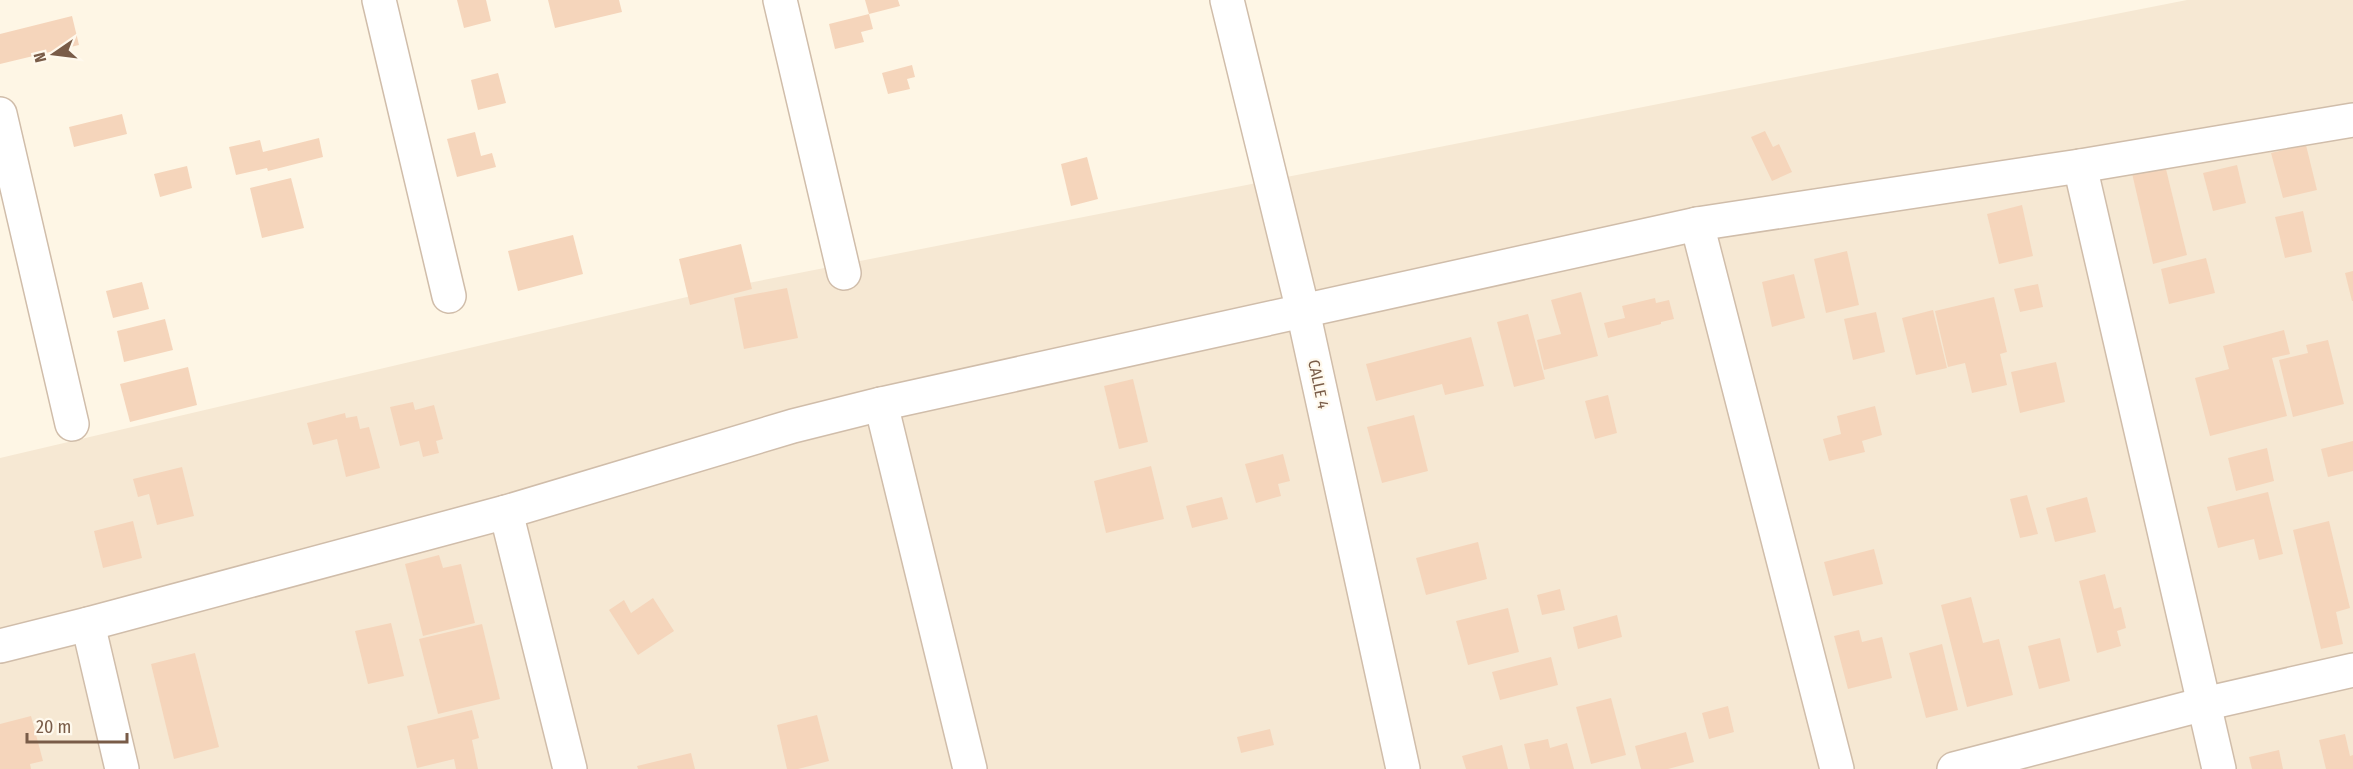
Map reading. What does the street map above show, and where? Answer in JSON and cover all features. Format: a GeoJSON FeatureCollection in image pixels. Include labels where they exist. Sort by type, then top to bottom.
{"type":"FeatureCollection","features":[{"type":"Feature","properties":{"kind":"street"},"geometry":{"type":"LineString","coordinates":[[378,0],[449,296]]}},
{"type":"Feature","properties":{"kind":"street"},"geometry":{"type":"LineString","coordinates":[[780,0],[844,273]]}},
{"type":"Feature","properties":{"kind":"street","name":"CALLE 4"},"geometry":{"type":"LineString","coordinates":[[1227,0],[1303,311],[1403,769]]}},
{"type":"Feature","properties":{"kind":"street"},"geometry":{"type":"LineString","coordinates":[[0,114],[72,424]]}},
{"type":"Feature","properties":{"kind":"street"},"geometry":{"type":"LineString","coordinates":[[0,646],[506,512],[793,426],[881,404],[1697,224],[2080,166],[2353,120]]}},
{"type":"Feature","properties":{"kind":"street"},"geometry":{"type":"LineString","coordinates":[[2080,166],[2219,769]]}},
{"type":"Feature","properties":{"kind":"street"},"geometry":{"type":"LineString","coordinates":[[1697,224],[1837,769]]}},
{"type":"Feature","properties":{"kind":"street"},"geometry":{"type":"LineString","coordinates":[[881,404],[970,769]]}},
{"type":"Feature","properties":{"kind":"street"},"geometry":{"type":"LineString","coordinates":[[506,512],[570,769]]}},
{"type":"Feature","properties":{"kind":"street"},"geometry":{"type":"LineString","coordinates":[[88,624],[122,769]]}},
{"type":"Feature","properties":{"kind":"street"},"geometry":{"type":"LineString","coordinates":[[1954,769],[2204,704],[2353,670]]}},
{"type":"Feature","properties":{"kind":"shaded area"},"geometry":{"type":"Polygon","coordinates":[[[2187,0],[2353,0],[2353,769],[0,769],[0,458],[738,285],[2187,0]]]}},
{"type":"Feature","properties":{"kind":"building"},"geometry":{"type":"Polygon","coordinates":[[[457,0],[486,0],[491,21],[464,28],[457,0]]]}},
{"type":"Feature","properties":{"kind":"building"},"geometry":{"type":"Polygon","coordinates":[[[548,0],[619,0],[622,12],[555,28],[548,0]]]}},
{"type":"Feature","properties":{"kind":"building"},"geometry":{"type":"Polygon","coordinates":[[[865,0],[898,0],[900,6],[869,14],[865,0]]]}},
{"type":"Feature","properties":{"kind":"building"},"geometry":{"type":"Polygon","coordinates":[[[869,14],[873,29],[861,32],[864,42],[835,49],[829,24],[869,14]]]}},
{"type":"Feature","properties":{"kind":"building"},"geometry":{"type":"Polygon","coordinates":[[[72,16],[79,45],[0,64],[0,34],[72,16]]]}},
{"type":"Feature","properties":{"kind":"building"},"geometry":{"type":"Polygon","coordinates":[[[912,65],[915,77],[907,79],[910,89],[888,94],[882,73],[912,65]]]}},
{"type":"Feature","properties":{"kind":"building"},"geometry":{"type":"Polygon","coordinates":[[[498,73],[506,103],[478,110],[471,80],[498,73]]]}},
{"type":"Feature","properties":{"kind":"building"},"geometry":{"type":"Polygon","coordinates":[[[122,114],[127,134],[74,147],[69,127],[122,114]]]}},
{"type":"Feature","properties":{"kind":"building"},"geometry":{"type":"Polygon","coordinates":[[[1765,131],[1773,147],[1779,144],[1792,172],[1772,181],[1751,137],[1765,131]]]}},
{"type":"Feature","properties":{"kind":"building"},"geometry":{"type":"Polygon","coordinates":[[[475,132],[481,156],[492,153],[496,167],[457,177],[447,139],[475,132]]]}},
{"type":"Feature","properties":{"kind":"building"},"geometry":{"type":"Polygon","coordinates":[[[319,138],[323,157],[268,171],[267,168],[236,175],[229,147],[260,140],[263,152],[319,138]]]}},
{"type":"Feature","properties":{"kind":"building"},"geometry":{"type":"Polygon","coordinates":[[[2306,145],[2317,190],[2283,198],[2271,153],[2306,145]]]}},
{"type":"Feature","properties":{"kind":"building"},"geometry":{"type":"Polygon","coordinates":[[[1087,157],[1098,199],[1071,206],[1061,164],[1087,157]]]}},
{"type":"Feature","properties":{"kind":"building"},"geometry":{"type":"Polygon","coordinates":[[[2164,161],[2187,255],[2153,264],[2131,169],[2164,161]]]}},
{"type":"Feature","properties":{"kind":"building"},"geometry":{"type":"Polygon","coordinates":[[[2237,165],[2246,203],[2213,211],[2203,173],[2237,165]]]}},
{"type":"Feature","properties":{"kind":"building"},"geometry":{"type":"Polygon","coordinates":[[[187,166],[192,188],[160,197],[154,174],[187,166]]]}},
{"type":"Feature","properties":{"kind":"building"},"geometry":{"type":"Polygon","coordinates":[[[291,178],[304,228],[262,238],[250,188],[291,178]]]}},
{"type":"Feature","properties":{"kind":"building"},"geometry":{"type":"Polygon","coordinates":[[[2022,205],[2033,256],[1999,264],[1987,214],[2022,205]]]}},
{"type":"Feature","properties":{"kind":"building"},"geometry":{"type":"Polygon","coordinates":[[[2303,211],[2312,252],[2285,258],[2275,217],[2303,211]]]}},
{"type":"Feature","properties":{"kind":"building"},"geometry":{"type":"Polygon","coordinates":[[[573,235],[583,274],[518,291],[508,251],[573,235]]]}},
{"type":"Feature","properties":{"kind":"building"},"geometry":{"type":"Polygon","coordinates":[[[741,244],[752,289],[690,305],[679,259],[741,244]]]}},
{"type":"Feature","properties":{"kind":"building"},"geometry":{"type":"Polygon","coordinates":[[[1847,251],[1859,305],[1826,313],[1814,259],[1847,251]]]}},
{"type":"Feature","properties":{"kind":"building"},"geometry":{"type":"Polygon","coordinates":[[[2206,258],[2215,293],[2169,304],[2161,269],[2206,258]]]}},
{"type":"Feature","properties":{"kind":"building"},"geometry":{"type":"Polygon","coordinates":[[[2353,271],[2353,301],[2352,301],[2345,273],[2353,271]]]}},
{"type":"Feature","properties":{"kind":"building"},"geometry":{"type":"Polygon","coordinates":[[[1794,274],[1805,318],[1772,327],[1762,282],[1794,274]]]}},
{"type":"Feature","properties":{"kind":"building"},"geometry":{"type":"Polygon","coordinates":[[[142,282],[149,309],[113,318],[106,291],[142,282]]]}},
{"type":"Feature","properties":{"kind":"building"},"geometry":{"type":"Polygon","coordinates":[[[2038,284],[2043,307],[2020,312],[2014,289],[2038,284]]]}},
{"type":"Feature","properties":{"kind":"building"},"geometry":{"type":"Polygon","coordinates":[[[787,288],[798,338],[744,349],[734,298],[787,288]]]}},
{"type":"Feature","properties":{"kind":"building"},"geometry":{"type":"Polygon","coordinates":[[[1581,292],[1598,356],[1544,370],[1537,340],[1561,334],[1551,300],[1581,292]]]}},
{"type":"Feature","properties":{"kind":"building"},"geometry":{"type":"Polygon","coordinates":[[[1994,297],[2007,352],[2000,354],[2007,385],[1972,393],[1965,363],[1948,367],[1935,311],[1994,297]]]}},
{"type":"Feature","properties":{"kind":"building"},"geometry":{"type":"Polygon","coordinates":[[[1655,298],[1656,303],[1669,300],[1674,319],[1608,338],[1604,323],[1625,318],[1622,306],[1655,298]]]}},
{"type":"Feature","properties":{"kind":"building"},"geometry":{"type":"Polygon","coordinates":[[[1933,310],[1947,368],[1916,375],[1902,318],[1933,310]]]}},
{"type":"Feature","properties":{"kind":"building"},"geometry":{"type":"Polygon","coordinates":[[[1876,312],[1885,352],[1853,360],[1844,319],[1876,312]]]}},
{"type":"Feature","properties":{"kind":"building"},"geometry":{"type":"Polygon","coordinates":[[[1528,314],[1545,379],[1514,387],[1497,322],[1528,314]]]}},
{"type":"Feature","properties":{"kind":"building"},"geometry":{"type":"Polygon","coordinates":[[[165,319],[173,350],[124,362],[117,331],[165,319]]]}},
{"type":"Feature","properties":{"kind":"building"},"geometry":{"type":"Polygon","coordinates":[[[2284,330],[2290,354],[2272,358],[2287,416],[2210,436],[2195,378],[2229,369],[2223,346],[2284,330]]]}},
{"type":"Feature","properties":{"kind":"building"},"geometry":{"type":"Polygon","coordinates":[[[1471,337],[1484,386],[1445,395],[1442,384],[1376,401],[1366,364],[1471,337]]]}},
{"type":"Feature","properties":{"kind":"building"},"geometry":{"type":"Polygon","coordinates":[[[2328,340],[2344,404],[2293,417],[2279,360],[2308,353],[2306,345],[2328,340]]]}},
{"type":"Feature","properties":{"kind":"building"},"geometry":{"type":"Polygon","coordinates":[[[2056,362],[2065,402],[2020,413],[2011,372],[2056,362]]]}},
{"type":"Feature","properties":{"kind":"building"},"geometry":{"type":"Polygon","coordinates":[[[188,367],[197,405],[130,422],[120,384],[188,367]]]}},
{"type":"Feature","properties":{"kind":"building"},"geometry":{"type":"Polygon","coordinates":[[[1133,379],[1148,442],[1119,449],[1104,386],[1133,379]]]}},
{"type":"Feature","properties":{"kind":"building"},"geometry":{"type":"Polygon","coordinates":[[[1608,395],[1617,433],[1595,439],[1585,401],[1608,395]]]}},
{"type":"Feature","properties":{"kind":"building"},"geometry":{"type":"Polygon","coordinates":[[[413,402],[415,410],[434,405],[443,439],[436,441],[439,453],[423,457],[419,441],[400,446],[390,407],[413,402]]]}},
{"type":"Feature","properties":{"kind":"building"},"geometry":{"type":"Polygon","coordinates":[[[1875,406],[1882,435],[1862,441],[1865,452],[1829,461],[1823,439],[1841,434],[1837,416],[1875,406]]]}},
{"type":"Feature","properties":{"kind":"building"},"geometry":{"type":"Polygon","coordinates":[[[345,413],[346,418],[357,416],[360,429],[369,427],[380,468],[346,477],[337,439],[313,445],[307,423],[345,413]]]}},
{"type":"Feature","properties":{"kind":"building"},"geometry":{"type":"Polygon","coordinates":[[[1414,415],[1428,471],[1382,483],[1367,427],[1414,415]]]}},
{"type":"Feature","properties":{"kind":"building"},"geometry":{"type":"Polygon","coordinates":[[[2353,441],[2353,471],[2328,477],[2321,449],[2353,441]]]}},
{"type":"Feature","properties":{"kind":"building"},"geometry":{"type":"Polygon","coordinates":[[[2267,448],[2274,481],[2236,491],[2228,458],[2267,448]]]}},
{"type":"Feature","properties":{"kind":"building"},"geometry":{"type":"Polygon","coordinates":[[[1283,454],[1290,481],[1278,484],[1281,496],[1256,503],[1245,464],[1283,454]]]}},
{"type":"Feature","properties":{"kind":"building"},"geometry":{"type":"Polygon","coordinates":[[[1151,466],[1164,519],[1106,533],[1094,481],[1151,466]]]}},
{"type":"Feature","properties":{"kind":"building"},"geometry":{"type":"Polygon","coordinates":[[[182,467],[194,516],[157,525],[149,494],[138,497],[133,479],[182,467]]]}},
{"type":"Feature","properties":{"kind":"building"},"geometry":{"type":"Polygon","coordinates":[[[2268,492],[2283,554],[2259,560],[2254,539],[2218,548],[2207,507],[2268,492]]]}},
{"type":"Feature","properties":{"kind":"building"},"geometry":{"type":"Polygon","coordinates":[[[2027,495],[2038,534],[2020,538],[2010,499],[2027,495]]]}},
{"type":"Feature","properties":{"kind":"building"},"geometry":{"type":"Polygon","coordinates":[[[1222,497],[1228,519],[1192,528],[1186,506],[1222,497]]]}},
{"type":"Feature","properties":{"kind":"building"},"geometry":{"type":"Polygon","coordinates":[[[2087,497],[2096,532],[2055,542],[2046,508],[2087,497]]]}},
{"type":"Feature","properties":{"kind":"building"},"geometry":{"type":"Polygon","coordinates":[[[133,521],[142,558],[103,568],[94,531],[133,521]]]}},
{"type":"Feature","properties":{"kind":"building"},"geometry":{"type":"Polygon","coordinates":[[[2329,521],[2350,608],[2336,612],[2343,644],[2321,649],[2293,530],[2329,521]]]}},
{"type":"Feature","properties":{"kind":"building"},"geometry":{"type":"Polygon","coordinates":[[[1478,542],[1487,579],[1426,595],[1416,558],[1478,542]]]}},
{"type":"Feature","properties":{"kind":"building"},"geometry":{"type":"Polygon","coordinates":[[[1874,549],[1883,584],[1833,596],[1824,562],[1874,549]]]}},
{"type":"Feature","properties":{"kind":"building"},"geometry":{"type":"Polygon","coordinates":[[[439,555],[443,568],[461,564],[475,623],[423,636],[405,564],[439,555]]]}},
{"type":"Feature","properties":{"kind":"building"},"geometry":{"type":"Polygon","coordinates":[[[2105,574],[2114,609],[2121,607],[2126,628],[2117,631],[2121,646],[2097,653],[2079,581],[2105,574]]]}},
{"type":"Feature","properties":{"kind":"building"},"geometry":{"type":"Polygon","coordinates":[[[1560,589],[1565,610],[1542,615],[1537,595],[1560,589]]]}},
{"type":"Feature","properties":{"kind":"building"},"geometry":{"type":"Polygon","coordinates":[[[1971,597],[1983,643],[1999,639],[2013,695],[1967,707],[1941,605],[1971,597]]]}},
{"type":"Feature","properties":{"kind":"building"},"geometry":{"type":"Polygon","coordinates":[[[653,598],[674,631],[638,655],[609,610],[624,600],[631,613],[653,598]]]}},
{"type":"Feature","properties":{"kind":"building"},"geometry":{"type":"Polygon","coordinates":[[[1508,608],[1519,652],[1468,665],[1456,621],[1508,608]]]}},
{"type":"Feature","properties":{"kind":"building"},"geometry":{"type":"Polygon","coordinates":[[[1617,615],[1622,637],[1578,649],[1573,627],[1617,615]]]}},
{"type":"Feature","properties":{"kind":"building"},"geometry":{"type":"Polygon","coordinates":[[[391,623],[404,676],[368,684],[355,631],[391,623]]]}},
{"type":"Feature","properties":{"kind":"building"},"geometry":{"type":"Polygon","coordinates":[[[482,624],[500,699],[438,714],[419,639],[482,624]]]}},
{"type":"Feature","properties":{"kind":"building"},"geometry":{"type":"Polygon","coordinates":[[[1859,630],[1862,642],[1882,637],[1892,678],[1848,689],[1834,636],[1859,630]]]}},
{"type":"Feature","properties":{"kind":"building"},"geometry":{"type":"Polygon","coordinates":[[[2060,638],[2070,681],[2039,689],[2028,646],[2060,638]]]}},
{"type":"Feature","properties":{"kind":"building"},"geometry":{"type":"Polygon","coordinates":[[[1942,644],[1958,710],[1926,718],[1909,653],[1942,644]]]}},
{"type":"Feature","properties":{"kind":"building"},"geometry":{"type":"Polygon","coordinates":[[[195,653],[219,747],[174,759],[151,664],[195,653]]]}},
{"type":"Feature","properties":{"kind":"building"},"geometry":{"type":"Polygon","coordinates":[[[1551,657],[1558,685],[1500,700],[1492,672],[1551,657]]]}},
{"type":"Feature","properties":{"kind":"building"},"geometry":{"type":"Polygon","coordinates":[[[1611,698],[1626,755],[1591,764],[1576,707],[1611,698]]]}},
{"type":"Feature","properties":{"kind":"building"},"geometry":{"type":"Polygon","coordinates":[[[1728,706],[1734,732],[1709,739],[1702,713],[1728,706]]]}},
{"type":"Feature","properties":{"kind":"building"},"geometry":{"type":"Polygon","coordinates":[[[472,710],[479,738],[472,740],[478,769],[456,769],[454,759],[417,768],[407,726],[472,710]]]}},
{"type":"Feature","properties":{"kind":"building"},"geometry":{"type":"Polygon","coordinates":[[[817,715],[829,761],[798,769],[787,769],[777,725],[817,715]]]}},
{"type":"Feature","properties":{"kind":"building"},"geometry":{"type":"Polygon","coordinates":[[[31,716],[43,761],[30,764],[31,769],[0,769],[0,724],[31,716]]]}},
{"type":"Feature","properties":{"kind":"building"},"geometry":{"type":"Polygon","coordinates":[[[1270,729],[1274,745],[1241,753],[1237,737],[1270,729]]]}},
{"type":"Feature","properties":{"kind":"building"},"geometry":{"type":"Polygon","coordinates":[[[1686,732],[1694,762],[1668,769],[1641,769],[1635,746],[1686,732]]]}},
{"type":"Feature","properties":{"kind":"building"},"geometry":{"type":"Polygon","coordinates":[[[2345,734],[2350,756],[2353,755],[2353,769],[2326,769],[2319,740],[2345,734]]]}},
{"type":"Feature","properties":{"kind":"building"},"geometry":{"type":"Polygon","coordinates":[[[1548,739],[1550,748],[1567,743],[1574,769],[1530,769],[1524,744],[1548,739]]]}},
{"type":"Feature","properties":{"kind":"building"},"geometry":{"type":"Polygon","coordinates":[[[1502,745],[1508,769],[1466,769],[1462,756],[1502,745]]]}},
{"type":"Feature","properties":{"kind":"building"},"geometry":{"type":"Polygon","coordinates":[[[2279,750],[2283,769],[2252,769],[2249,757],[2279,750]]]}},
{"type":"Feature","properties":{"kind":"building"},"geometry":{"type":"Polygon","coordinates":[[[691,753],[695,769],[638,769],[637,766],[691,753]]]}}]}
